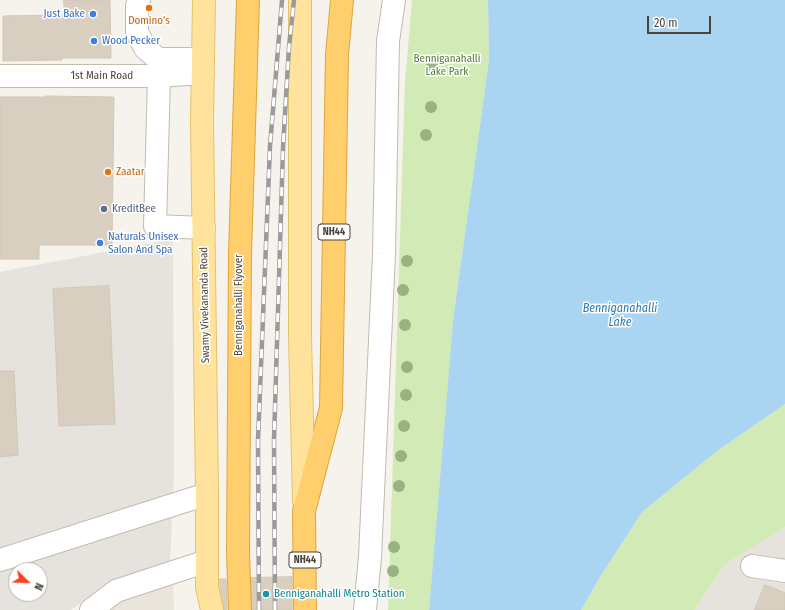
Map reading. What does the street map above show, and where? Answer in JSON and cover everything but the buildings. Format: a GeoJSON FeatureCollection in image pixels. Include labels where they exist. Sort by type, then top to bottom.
{"type":"FeatureCollection","features":[{"type":"Feature","properties":{"kind":"highway","name":"Benniganahalli Flyover"},"geometry":{"type":"LineString","coordinates":[[240,610],[238,553],[240,254],[248,0]]}},
{"type":"Feature","properties":{"kind":"highway","name":"NH44"},"geometry":{"type":"LineString","coordinates":[[306,610],[304,510],[331,408],[337,55],[342,0]]}},
{"type":"Feature","properties":{"kind":"main road","name":"Swamy Vivekananda Road"},"geometry":{"type":"LineString","coordinates":[[204,0],[202,121],[207,588],[212,610]]}},
{"type":"Feature","properties":{"kind":"main road"},"geometry":{"type":"LineString","coordinates":[[300,0],[300,337],[304,510]]}},
{"type":"Feature","properties":{"kind":"street"},"geometry":{"type":"LineString","coordinates":[[139,0],[137,6],[137,32],[145,48],[158,59],[203,66]]}},
{"type":"Feature","properties":{"kind":"street"},"geometry":{"type":"LineString","coordinates":[[365,610],[370,557],[383,270],[388,41],[394,0]]}},
{"type":"Feature","properties":{"kind":"street","name":"1st Main Road"},"geometry":{"type":"LineString","coordinates":[[0,76],[159,76],[203,66]]}},
{"type":"Feature","properties":{"kind":"street"},"geometry":{"type":"LineString","coordinates":[[159,76],[155,226],[204,228]]}},
{"type":"Feature","properties":{"kind":"street"},"geometry":{"type":"LineString","coordinates":[[0,560],[207,494]]}},
{"type":"Feature","properties":{"kind":"street"},"geometry":{"type":"LineString","coordinates":[[92,610],[116,591],[207,561]]}},
{"type":"Feature","properties":{"kind":"street"},"geometry":{"type":"LineString","coordinates":[[752,566],[785,571]]}},
{"type":"Feature","properties":{"kind":"shaded area"},"geometry":{"type":"Polygon","coordinates":[[[173,239],[174,473],[170,564],[89,597],[71,610],[0,610],[0,272],[173,239]]]}},
{"type":"Feature","properties":{"kind":"shaded area"},"geometry":{"type":"Polygon","coordinates":[[[785,527],[785,610],[695,610],[724,565],[785,527]]]}},
{"type":"Feature","properties":{"kind":"shaded area"},"geometry":{"type":"Polygon","coordinates":[[[173,582],[174,610],[97,610],[114,599],[173,582]]]}},
{"type":"Feature","properties":{"kind":"green space","name":"Benniganahalli Lake Park"},"geometry":{"type":"Polygon","coordinates":[[[412,0],[488,0],[489,60],[453,321],[429,610],[388,610],[405,82],[412,0]]]}},
{"type":"Feature","properties":{"kind":"green space"},"geometry":{"type":"Polygon","coordinates":[[[785,404],[785,527],[724,565],[695,610],[581,610],[600,577],[642,512],[717,451],[785,404]]]}},
{"type":"Feature","properties":{"kind":"water","name":"Benniganahalli Lake"},"geometry":{"type":"Polygon","coordinates":[[[488,0],[785,0],[785,404],[717,451],[642,512],[600,577],[581,610],[429,610],[453,321],[489,60],[488,0]]]}},
{"type":"Feature","properties":{"kind":"railway"},"geometry":{"type":"LineString","coordinates":[[259,610],[258,440],[270,146],[282,0]]}},
{"type":"Feature","properties":{"kind":"railway"},"geometry":{"type":"LineString","coordinates":[[275,610],[274,440],[283,148],[289,47],[294,0]]}},
{"type":"Feature","properties":{"kind":"place","name":"Domino's"},"geometry":{"type":"Point","coordinates":[149,8]}},
{"type":"Feature","properties":{"kind":"place","name":"Just Bake"},"geometry":{"type":"Point","coordinates":[93,14]}},
{"type":"Feature","properties":{"kind":"place","name":"Wood Pecker"},"geometry":{"type":"Point","coordinates":[94,41]}},
{"type":"Feature","properties":{"kind":"place","name":"Zaatar"},"geometry":{"type":"Point","coordinates":[108,172]}},
{"type":"Feature","properties":{"kind":"place","name":"KreditBee"},"geometry":{"type":"Point","coordinates":[104,209]}},
{"type":"Feature","properties":{"kind":"place","name":"Naturals Unisex Salon And Spa"},"geometry":{"type":"Point","coordinates":[100,243]}},
{"type":"Feature","properties":{"kind":"place","name":"Benniganahalli Metro Station"},"geometry":{"type":"Point","coordinates":[266,594]}}]}
